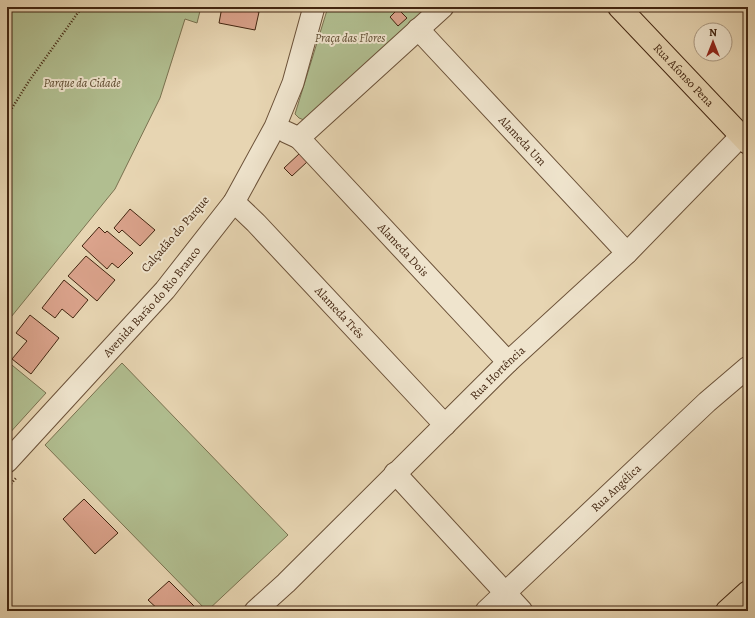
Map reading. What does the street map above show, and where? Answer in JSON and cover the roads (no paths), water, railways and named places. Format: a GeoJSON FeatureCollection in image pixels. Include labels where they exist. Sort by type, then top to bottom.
{"type":"FeatureCollection","features":[{"type":"Feature","properties":{"kind":"main road","name":"Rua Afonso Pena"},"geometry":{"type":"LineString","coordinates":[[619,7],[745,140]]}},
{"type":"Feature","properties":{"kind":"main road"},"geometry":{"type":"LineString","coordinates":[[727,611],[748,592]]}},
{"type":"Feature","properties":{"kind":"street","name":"Avenida Barão do Rio Branco"},"geometry":{"type":"LineString","coordinates":[[7,462],[165,290],[234,202],[275,126],[292,83],[314,7]]}},
{"type":"Feature","properties":{"kind":"street"},"geometry":{"type":"LineString","coordinates":[[275,126],[299,138],[443,7]]}},
{"type":"Feature","properties":{"kind":"street","name":"Alameda Um"},"geometry":{"type":"LineString","coordinates":[[418,29],[627,253]]}},
{"type":"Feature","properties":{"kind":"street","name":"Alameda Dois"},"geometry":{"type":"LineString","coordinates":[[299,138],[508,362]]}},
{"type":"Feature","properties":{"kind":"street","name":"Rua Hortência"},"geometry":{"type":"LineString","coordinates":[[255,611],[286,583],[508,362],[627,253],[745,140]]}},
{"type":"Feature","properties":{"kind":"street","name":"Alameda Três"},"geometry":{"type":"LineString","coordinates":[[234,202],[445,425]]}},
{"type":"Feature","properties":{"kind":"street","name":"Rua Angélica"},"geometry":{"type":"LineString","coordinates":[[486,611],[707,402],[748,367]]}},
{"type":"Feature","properties":{"kind":"street"},"geometry":{"type":"LineString","coordinates":[[395,473],[522,611]]}},
{"type":"Feature","properties":{"kind":"park label","name":"Praça das Flores"},"geometry":{"type":"Point","coordinates":[350,38]}},
{"type":"Feature","properties":{"kind":"park label","name":"Parque da Cidade"},"geometry":{"type":"Point","coordinates":[82,83]}}]}
